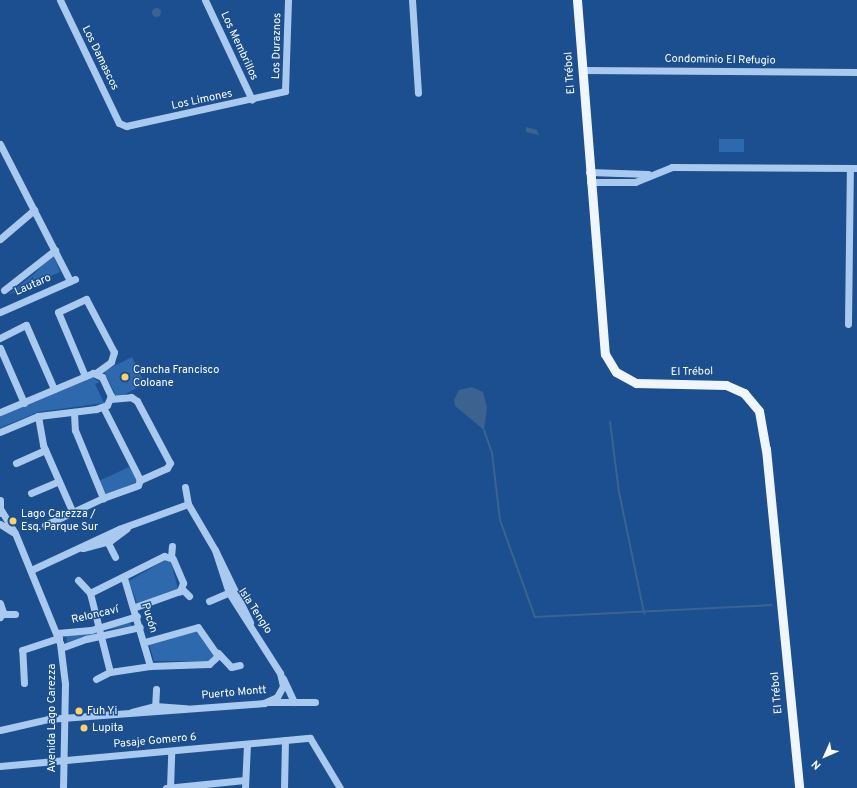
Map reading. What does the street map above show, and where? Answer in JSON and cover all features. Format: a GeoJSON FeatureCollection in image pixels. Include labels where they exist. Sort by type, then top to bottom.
{"type":"FeatureCollection","features":[{"type":"Feature","properties":{"kind":"main road","name":"El Trébol"},"geometry":{"type":"LineString","coordinates":[[577,0],[603,345],[610,365],[625,378],[641,384],[720,384],[733,387],[752,401],[762,418],[799,788]]}},
{"type":"Feature","properties":{"kind":"street","name":"Los Damascos"},"geometry":{"type":"LineString","coordinates":[[60,0],[122,125]]}},
{"type":"Feature","properties":{"kind":"street","name":"Los Membrillos"},"geometry":{"type":"LineString","coordinates":[[205,0],[252,100]]}},
{"type":"Feature","properties":{"kind":"street","name":"Los Duraznos"},"geometry":{"type":"LineString","coordinates":[[285,91],[288,0]]}},
{"type":"Feature","properties":{"kind":"street"},"geometry":{"type":"LineString","coordinates":[[412,0],[418,92]]}},
{"type":"Feature","properties":{"kind":"street","name":"Condominio El Refugio"},"geometry":{"type":"LineString","coordinates":[[582,70],[857,72]]}},
{"type":"Feature","properties":{"kind":"street","name":"Los Limones"},"geometry":{"type":"LineString","coordinates":[[122,125],[252,100],[285,91]]}},
{"type":"Feature","properties":{"kind":"street"},"geometry":{"type":"LineString","coordinates":[[0,144],[54,250],[4,290]]}},
{"type":"Feature","properties":{"kind":"street"},"geometry":{"type":"LineString","coordinates":[[590,182],[631,183],[648,174],[672,167],[854,168],[848,324]]}},
{"type":"Feature","properties":{"kind":"street"},"geometry":{"type":"LineString","coordinates":[[590,172],[648,174]]}},
{"type":"Feature","properties":{"kind":"street"},"geometry":{"type":"LineString","coordinates":[[1,237],[34,210]]}},
{"type":"Feature","properties":{"kind":"street","name":"Lautaro"},"geometry":{"type":"LineString","coordinates":[[0,312],[72,280],[54,250]]}},
{"type":"Feature","properties":{"kind":"street"},"geometry":{"type":"LineString","coordinates":[[0,412],[85,376],[96,373],[111,362],[114,352],[86,299],[58,312],[85,376]]}},
{"type":"Feature","properties":{"kind":"street"},"geometry":{"type":"LineString","coordinates":[[0,338],[26,325],[54,389]]}},
{"type":"Feature","properties":{"kind":"street"},"geometry":{"type":"LineString","coordinates":[[0,348],[24,403]]}},
{"type":"Feature","properties":{"kind":"street"},"geometry":{"type":"LineString","coordinates":[[96,373],[102,377],[110,399]]}},
{"type":"Feature","properties":{"kind":"street"},"geometry":{"type":"LineString","coordinates":[[0,432],[38,416],[74,413],[103,407],[110,399],[129,396],[137,401],[169,466],[140,480],[138,485],[103,498],[45,525]]}},
{"type":"Feature","properties":{"kind":"street"},"geometry":{"type":"LineString","coordinates":[[103,407],[140,480]]}},
{"type":"Feature","properties":{"kind":"street"},"geometry":{"type":"LineString","coordinates":[[74,413],[75,430],[103,498]]}},
{"type":"Feature","properties":{"kind":"street"},"geometry":{"type":"LineString","coordinates":[[38,416],[45,450],[73,513]]}},
{"type":"Feature","properties":{"kind":"street"},"geometry":{"type":"LineString","coordinates":[[16,463],[45,450]]}},
{"type":"Feature","properties":{"kind":"street"},"geometry":{"type":"LineString","coordinates":[[31,493],[59,481]]}},
{"type":"Feature","properties":{"kind":"street"},"geometry":{"type":"LineString","coordinates":[[31,570],[106,539],[129,527],[185,503],[185,487]]}},
{"type":"Feature","properties":{"kind":"street"},"geometry":{"type":"LineString","coordinates":[[0,500],[0,512]]}},
{"type":"Feature","properties":{"kind":"street","name":"Isla Tenglo"},"geometry":{"type":"LineString","coordinates":[[185,503],[215,550],[232,591],[282,677],[294,702]]}},
{"type":"Feature","properties":{"kind":"street","name":"Avenida Lago Carezza"},"geometry":{"type":"LineString","coordinates":[[0,512],[17,537],[58,635],[61,648],[64,718],[63,788]]}},
{"type":"Feature","properties":{"kind":"street","name":"Avenida Lago Carezza"},"geometry":{"type":"LineString","coordinates":[[0,524],[17,537]]}},
{"type":"Feature","properties":{"kind":"street"},"geometry":{"type":"LineString","coordinates":[[106,539],[114,557]]}},
{"type":"Feature","properties":{"kind":"street"},"geometry":{"type":"LineString","coordinates":[[172,546],[171,557],[182,589],[189,596]]}},
{"type":"Feature","properties":{"kind":"street"},"geometry":{"type":"LineString","coordinates":[[90,593],[124,578],[161,558],[171,557]]}},
{"type":"Feature","properties":{"kind":"street","name":"Pucón"},"geometry":{"type":"LineString","coordinates":[[124,578],[135,607],[150,666]]}},
{"type":"Feature","properties":{"kind":"street"},"geometry":{"type":"LineString","coordinates":[[78,580],[90,593],[102,631],[110,672]]}},
{"type":"Feature","properties":{"kind":"street"},"geometry":{"type":"LineString","coordinates":[[135,607],[176,594],[182,589]]}},
{"type":"Feature","properties":{"kind":"street"},"geometry":{"type":"LineString","coordinates":[[209,601],[232,591]]}},
{"type":"Feature","properties":{"kind":"street"},"geometry":{"type":"LineString","coordinates":[[0,603],[1,616],[15,614]]}},
{"type":"Feature","properties":{"kind":"street","name":"Reloncaví"},"geometry":{"type":"LineString","coordinates":[[61,648],[137,616]]}},
{"type":"Feature","properties":{"kind":"street"},"geometry":{"type":"LineString","coordinates":[[145,642],[197,624],[226,664]]}},
{"type":"Feature","properties":{"kind":"street","name":"Reloncaví"},"geometry":{"type":"LineString","coordinates":[[24,683],[22,650],[58,635],[140,627]]}},
{"type":"Feature","properties":{"kind":"street"},"geometry":{"type":"LineString","coordinates":[[212,663],[218,654]]}},
{"type":"Feature","properties":{"kind":"street"},"geometry":{"type":"LineString","coordinates":[[96,679],[110,672],[150,666],[212,663],[240,665]]}},
{"type":"Feature","properties":{"kind":"street","name":"Puerto Montt"},"geometry":{"type":"LineString","coordinates":[[0,730],[64,718],[129,713],[155,713],[186,708],[268,702],[281,693],[282,677]]}},
{"type":"Feature","properties":{"kind":"street"},"geometry":{"type":"LineString","coordinates":[[155,713],[156,689]]}},
{"type":"Feature","properties":{"kind":"street"},"geometry":{"type":"LineString","coordinates":[[268,702],[315,702]]}},
{"type":"Feature","properties":{"kind":"street","name":"Puerto Montt"},"geometry":{"type":"LineString","coordinates":[[129,713],[155,706],[186,708]]}},
{"type":"Feature","properties":{"kind":"street","name":"Pasaje Gomero 6"},"geometry":{"type":"LineString","coordinates":[[0,766],[285,740],[312,739],[340,788]]}},
{"type":"Feature","properties":{"kind":"street"},"geometry":{"type":"LineString","coordinates":[[284,788],[285,740]]}},
{"type":"Feature","properties":{"kind":"street"},"geometry":{"type":"LineString","coordinates":[[166,788],[245,784],[247,744]]}},
{"type":"Feature","properties":{"kind":"street"},"geometry":{"type":"LineString","coordinates":[[170,788],[171,751]]}},
{"type":"Feature","properties":{"kind":"shaded area"},"geometry":{"type":"Polygon","coordinates":[[[154,8],[158,8],[160,12],[158,16],[154,16],[152,14],[152,10],[154,8]]]}},
{"type":"Feature","properties":{"kind":"shaded area"},"geometry":{"type":"Polygon","coordinates":[[[526,127],[537,130],[539,135],[526,132],[526,127]]]}},
{"type":"Feature","properties":{"kind":"shaded area"},"geometry":{"type":"Polygon","coordinates":[[[719,139],[744,139],[744,152],[719,152],[719,139]]]}},
{"type":"Feature","properties":{"kind":"shaded area"},"geometry":{"type":"Polygon","coordinates":[[[53,254],[60,272],[8,295],[35,273],[53,254]]]}},
{"type":"Feature","properties":{"kind":"shaded area"},"geometry":{"type":"Polygon","coordinates":[[[132,357],[145,384],[117,398],[104,371],[132,357]]]}},
{"type":"Feature","properties":{"kind":"shaded area"},"geometry":{"type":"Polygon","coordinates":[[[91,377],[100,382],[95,384],[104,403],[38,412],[0,428],[0,416],[91,377]]]}},
{"type":"Feature","properties":{"kind":"shaded area"},"geometry":{"type":"Polygon","coordinates":[[[472,387],[483,392],[487,407],[484,430],[455,406],[454,400],[459,390],[472,387]]]}},
{"type":"Feature","properties":{"kind":"shaded area"},"geometry":{"type":"Polygon","coordinates":[[[129,467],[138,481],[106,495],[99,481],[129,467]]]}},
{"type":"Feature","properties":{"kind":"shaded area"},"geometry":{"type":"Polygon","coordinates":[[[165,560],[171,562],[178,589],[137,603],[129,581],[165,560]]]}},
{"type":"Feature","properties":{"kind":"shaded area"},"geometry":{"type":"Polygon","coordinates":[[[130,621],[131,626],[104,630],[130,621]]]}},
{"type":"Feature","properties":{"kind":"shaded area"},"geometry":{"type":"Polygon","coordinates":[[[198,629],[216,653],[211,661],[154,661],[149,644],[198,629]]]}},
{"type":"Feature","properties":{"kind":"shaded area"},"geometry":{"type":"Polygon","coordinates":[[[97,631],[98,633],[67,642],[66,635],[97,631]]]}},
{"type":"Feature","properties":{"kind":"waterway"},"geometry":{"type":"LineString","coordinates":[[610,422],[619,492],[644,613]]}},
{"type":"Feature","properties":{"kind":"waterway"},"geometry":{"type":"LineString","coordinates":[[484,430],[492,453],[500,520],[535,617],[772,605]]}},
{"type":"Feature","properties":{"kind":"place","name":"Cancha Francisco Coloane"},"geometry":{"type":"Point","coordinates":[125,377]}},
{"type":"Feature","properties":{"kind":"place","name":"Lago Carezza / Esq. Parque Sur"},"geometry":{"type":"Point","coordinates":[13,521]}},
{"type":"Feature","properties":{"kind":"place","name":"Fuh Yi"},"geometry":{"type":"Point","coordinates":[79,711]}},
{"type":"Feature","properties":{"kind":"place","name":"Lupita"},"geometry":{"type":"Point","coordinates":[84,728]}}]}
